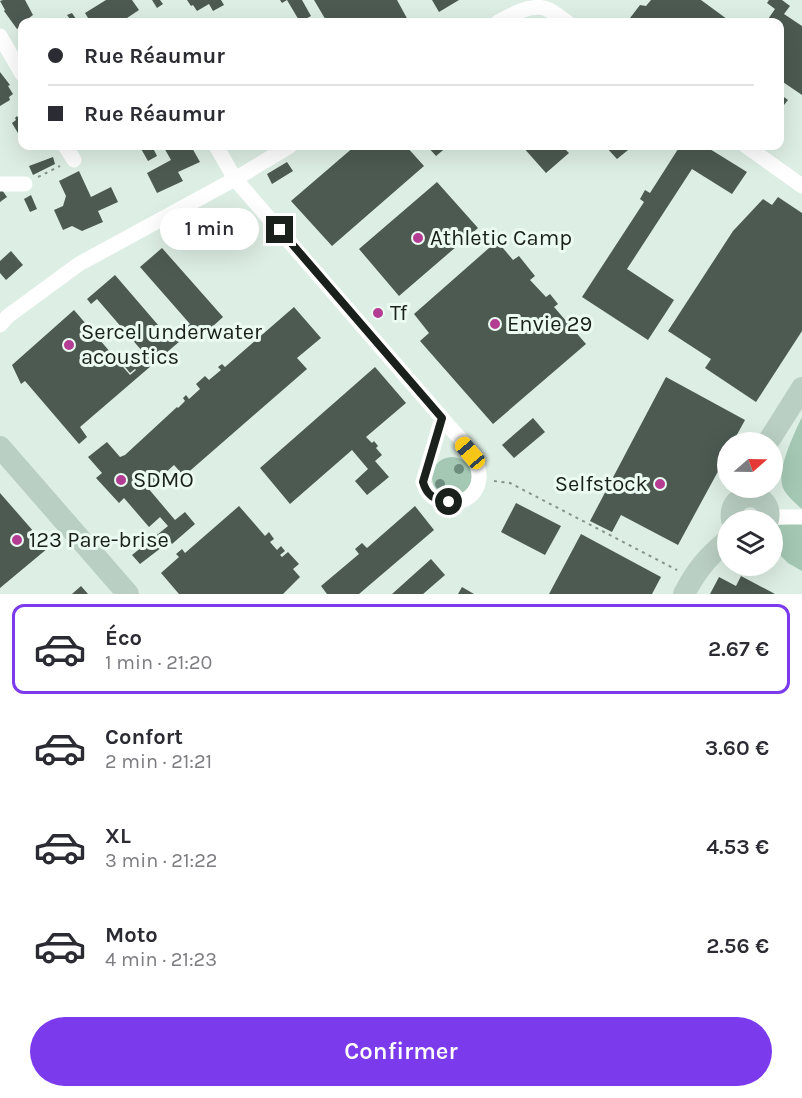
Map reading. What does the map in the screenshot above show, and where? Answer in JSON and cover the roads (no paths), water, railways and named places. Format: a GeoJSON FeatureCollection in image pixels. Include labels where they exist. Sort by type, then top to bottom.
{"type":"FeatureCollection","features":[{"type":"Feature","properties":{"kind":"main road"},"geometry":{"type":"LineString","coordinates":[[774,432],[802,388]]}},
{"type":"Feature","properties":{"kind":"main road"},"geometry":{"type":"LineString","coordinates":[[0,447],[128,594]]}},
{"type":"Feature","properties":{"kind":"main road"},"geometry":{"type":"LineString","coordinates":[[688,586],[708,556],[717,549]]}},
{"type":"Feature","properties":{"kind":"street"},"geometry":{"type":"LineString","coordinates":[[507,18],[537,8],[548,10],[561,18]]}},
{"type":"Feature","properties":{"kind":"street"},"geometry":{"type":"LineString","coordinates":[[0,36],[18,67]]}},
{"type":"Feature","properties":{"kind":"street"},"geometry":{"type":"LineString","coordinates":[[68,150],[74,160]]}},
{"type":"Feature","properties":{"kind":"street"},"geometry":{"type":"LineString","coordinates":[[218,150],[236,178],[442,418],[475,460],[479,478],[475,492],[470,498],[460,502],[440,501],[432,498],[426,492],[423,482],[423,475],[442,418]]}},
{"type":"Feature","properties":{"kind":"street"},"geometry":{"type":"LineString","coordinates":[[0,325],[8,316],[79,264],[283,150]]}},
{"type":"Feature","properties":{"kind":"street"},"geometry":{"type":"LineString","coordinates":[[752,150],[802,186]]}},
{"type":"Feature","properties":{"kind":"street"},"geometry":{"type":"LineString","coordinates":[[0,184],[25,183]]}},
{"type":"Feature","properties":{"kind":"street"},"geometry":{"type":"LineString","coordinates":[[766,507],[802,518]]}},
{"type":"Feature","properties":{"kind":"place","name":"Athletic Camp"},"geometry":{"type":"Point","coordinates":[418,238]}},
{"type":"Feature","properties":{"kind":"place","name":"Tf"},"geometry":{"type":"Point","coordinates":[378,313]}},
{"type":"Feature","properties":{"kind":"place","name":"Envie 29"},"geometry":{"type":"Point","coordinates":[495,324]}},
{"type":"Feature","properties":{"kind":"place","name":"Sercel underwater acoustics"},"geometry":{"type":"Point","coordinates":[69,345]}},
{"type":"Feature","properties":{"kind":"place","name":"SDMO"},"geometry":{"type":"Point","coordinates":[121,480]}},
{"type":"Feature","properties":{"kind":"place","name":"Selfstock"},"geometry":{"type":"Point","coordinates":[660,484]}},
{"type":"Feature","properties":{"kind":"place","name":"123 Pare-brise"},"geometry":{"type":"Point","coordinates":[17,540]}}]}
